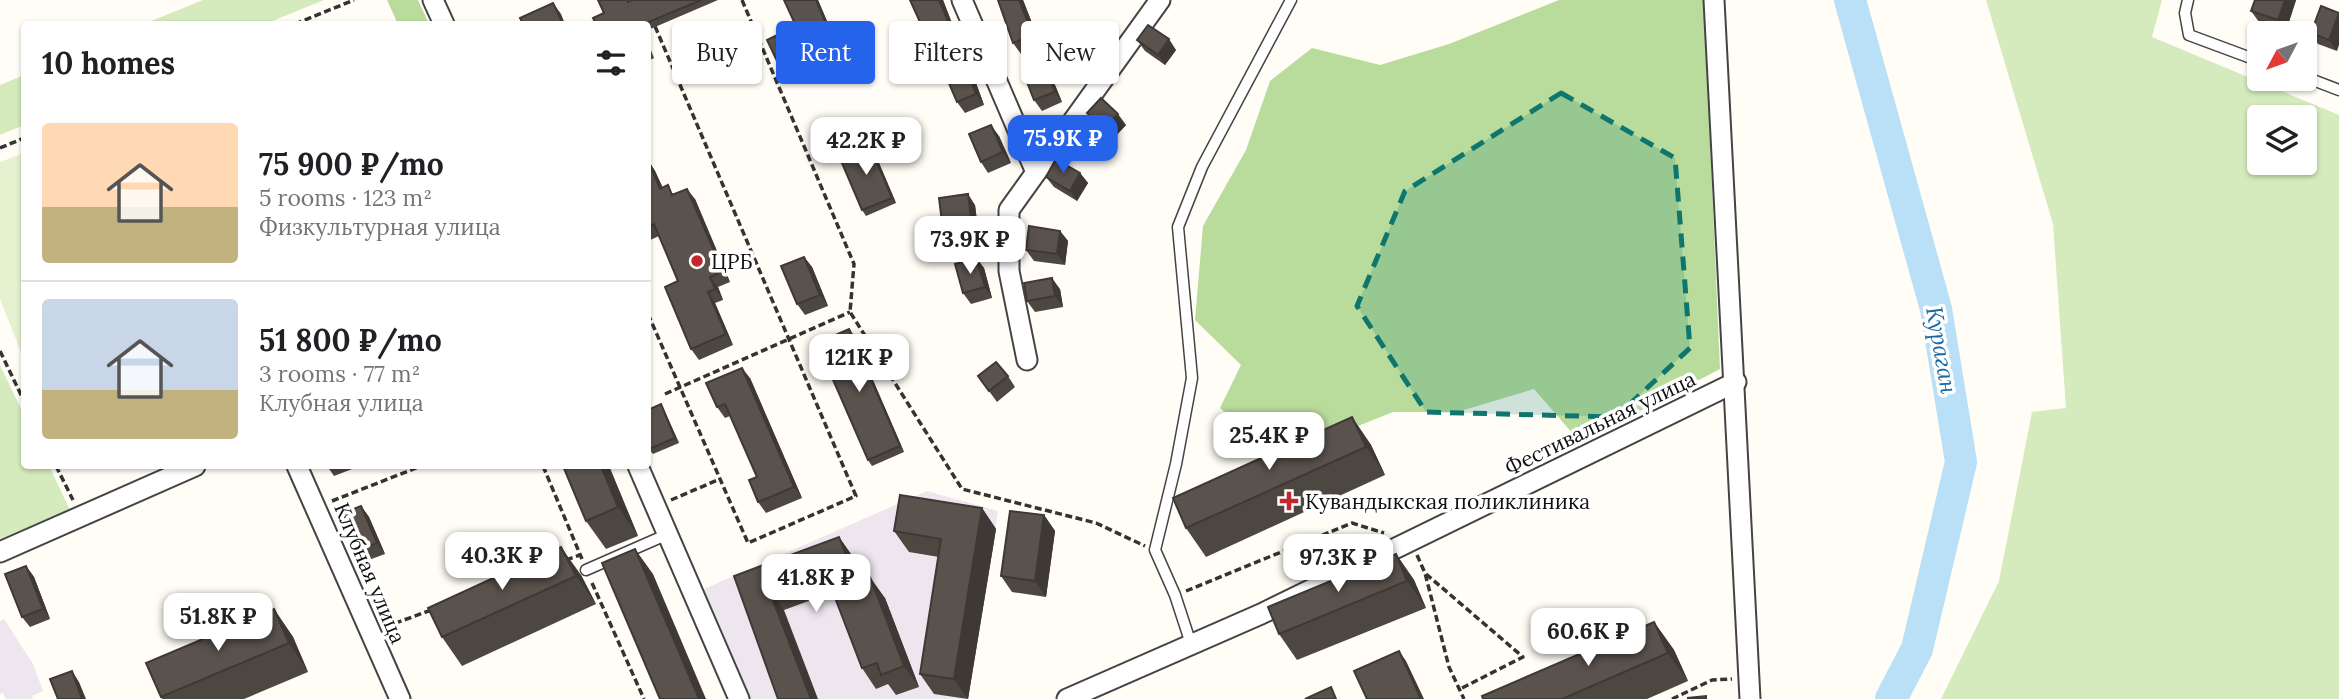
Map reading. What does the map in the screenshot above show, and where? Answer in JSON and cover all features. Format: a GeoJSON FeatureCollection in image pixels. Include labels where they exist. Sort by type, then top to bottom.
{"type":"FeatureCollection","features":[{"type":"Feature","properties":{"kind":"street"},"geometry":{"type":"LineString","coordinates":[[433,0],[443,21]]}},
{"type":"Feature","properties":{"kind":"street"},"geometry":{"type":"LineString","coordinates":[[962,0],[1035,170]]}},
{"type":"Feature","properties":{"kind":"street"},"geometry":{"type":"LineString","coordinates":[[1027,360],[1009,271],[1009,210],[1035,170],[1055,148],[1160,0]]}},
{"type":"Feature","properties":{"kind":"street"},"geometry":{"type":"LineString","coordinates":[[1714,0],[1750,699]]}},
{"type":"Feature","properties":{"kind":"street","name":"Фестивальная улица"},"geometry":{"type":"LineString","coordinates":[[1067,699],[1103,692],[1191,644],[1410,542],[1735,382]]}},
{"type":"Feature","properties":{"kind":"street"},"geometry":{"type":"LineString","coordinates":[[0,552],[188,469]]}},
{"type":"Feature","properties":{"kind":"street","name":"Клубная улица"},"geometry":{"type":"LineString","coordinates":[[298,469],[400,699]]}},
{"type":"Feature","properties":{"kind":"street"},"geometry":{"type":"LineString","coordinates":[[639,469],[739,699]]}},
{"type":"Feature","properties":{"kind":"lane"},"geometry":{"type":"LineString","coordinates":[[1191,644],[1175,595],[1154,550],[1177,464],[1192,378],[1178,227],[1202,167],[1291,0]]}},
{"type":"Feature","properties":{"kind":"lane"},"geometry":{"type":"LineString","coordinates":[[2188,0],[2185,12],[2189,35],[2247,57]]}},
{"type":"Feature","properties":{"kind":"lane"},"geometry":{"type":"LineString","coordinates":[[2317,82],[2339,90]]}},
{"type":"Feature","properties":{"kind":"lane"},"geometry":{"type":"LineString","coordinates":[[586,570],[668,534]]}},
{"type":"Feature","properties":{"kind":"path"},"geometry":{"type":"LineString","coordinates":[[302,21],[354,0]]}},
{"type":"Feature","properties":{"kind":"path"},"geometry":{"type":"LineString","coordinates":[[742,0],[854,264],[850,312],[962,489],[1096,523],[1154,550]]}},
{"type":"Feature","properties":{"kind":"path"},"geometry":{"type":"LineString","coordinates":[[649,13],[856,496],[748,543],[651,321]]}},
{"type":"Feature","properties":{"kind":"path"},"geometry":{"type":"LineString","coordinates":[[0,148],[21,139]]}},
{"type":"Feature","properties":{"kind":"path"},"geometry":{"type":"LineString","coordinates":[[665,394],[850,312]]}},
{"type":"Feature","properties":{"kind":"path"},"geometry":{"type":"LineString","coordinates":[[0,351],[21,395]]}},
{"type":"Feature","properties":{"kind":"path"},"geometry":{"type":"LineString","coordinates":[[57,469],[80,515]]}},
{"type":"Feature","properties":{"kind":"path"},"geometry":{"type":"LineString","coordinates":[[317,507],[413,469]]}},
{"type":"Feature","properties":{"kind":"path"},"geometry":{"type":"LineString","coordinates":[[656,507],[720,479]]}},
{"type":"Feature","properties":{"kind":"path"},"geometry":{"type":"LineString","coordinates":[[1175,595],[1352,523],[1410,542],[1425,573],[1449,667],[1464,699]]}},
{"type":"Feature","properties":{"kind":"path"},"geometry":{"type":"LineString","coordinates":[[554,565],[580,555]]}},
{"type":"Feature","properties":{"kind":"path"},"geometry":{"type":"LineString","coordinates":[[1425,573],[1522,657],[1460,688]]}},
{"type":"Feature","properties":{"kind":"path"},"geometry":{"type":"LineString","coordinates":[[371,632],[436,608]]}},
{"type":"Feature","properties":{"kind":"path"},"geometry":{"type":"LineString","coordinates":[[1672,699],[1712,680],[1749,678]]}},
{"type":"Feature","properties":{"kind":"highlighted area"},"geometry":{"type":"Polygon","coordinates":[[[1561,93],[1675,158],[1690,348],[1616,417],[1426,412],[1357,306],[1405,191],[1561,93]]]}},
{"type":"Feature","properties":{"kind":"shaded area"},"geometry":{"type":"Polygon","coordinates":[[[927,491],[998,511],[968,699],[751,699],[704,589],[927,491]]]}},
{"type":"Feature","properties":{"kind":"shaded area"},"geometry":{"type":"Polygon","coordinates":[[[4,619],[33,664],[43,691],[32,696],[33,699],[6,699],[3,693],[0,694],[0,621],[4,619]]]}},
{"type":"Feature","properties":{"kind":"green space"},"geometry":{"type":"Polygon","coordinates":[[[203,0],[324,0],[272,21],[151,21],[203,0]]]}},
{"type":"Feature","properties":{"kind":"green space"},"geometry":{"type":"Polygon","coordinates":[[[387,0],[418,0],[428,21],[397,21],[387,0]]]}},
{"type":"Feature","properties":{"kind":"green space"},"geometry":{"type":"Polygon","coordinates":[[[1559,0],[1704,0],[1720,369],[1580,442],[1534,389],[1457,412],[1393,412],[1358,426],[1255,439],[1220,408],[1241,365],[1195,320],[1203,226],[1246,150],[1270,81],[1312,48],[1380,65],[1449,44],[1559,0]]]}},
{"type":"Feature","properties":{"kind":"green space"},"geometry":{"type":"Polygon","coordinates":[[[1986,0],[2162,0],[2152,37],[2247,77],[2247,91],[2281,91],[2315,105],[2247,105],[2247,175],[2317,175],[2317,106],[2339,115],[2339,699],[1941,699],[1999,581],[2032,412],[2066,408],[2053,224],[1986,0]]]}},
{"type":"Feature","properties":{"kind":"green space"},"geometry":{"type":"Polygon","coordinates":[[[21,76],[21,126],[0,135],[0,85],[21,76]]]}},
{"type":"Feature","properties":{"kind":"green space"},"geometry":{"type":"Polygon","coordinates":[[[21,154],[21,352],[0,299],[0,162],[21,154]]]}},
{"type":"Feature","properties":{"kind":"green space"},"geometry":{"type":"Polygon","coordinates":[[[0,365],[21,409],[21,469],[50,469],[71,512],[0,546],[0,365]]]}},
{"type":"Feature","properties":{"kind":"building"},"geometry":{"type":"Polygon","coordinates":[[[598,0],[701,0],[651,21],[594,21],[593,18],[604,13],[598,0]]]}},
{"type":"Feature","properties":{"kind":"building"},"geometry":{"type":"Polygon","coordinates":[[[784,0],[816,0],[825,21],[794,21],[784,0]]]}},
{"type":"Feature","properties":{"kind":"building"},"geometry":{"type":"Polygon","coordinates":[[[910,0],[939,0],[948,21],[920,21],[910,0]]]}},
{"type":"Feature","properties":{"kind":"building"},"geometry":{"type":"Polygon","coordinates":[[[998,0],[1019,0],[1027,21],[1021,21],[1021,40],[1013,43],[998,0]]]}},
{"type":"Feature","properties":{"kind":"building"},"geometry":{"type":"Polygon","coordinates":[[[2255,0],[2285,0],[2278,20],[2251,11],[2255,0]]]}},
{"type":"Feature","properties":{"kind":"building"},"geometry":{"type":"Polygon","coordinates":[[[553,3],[562,21],[522,21],[520,18],[553,3]]]}},
{"type":"Feature","properties":{"kind":"building"},"geometry":{"type":"Polygon","coordinates":[[[2321,6],[2339,13],[2329,40],[2317,35],[2315,21],[2321,6]]]}},
{"type":"Feature","properties":{"kind":"building"},"geometry":{"type":"Polygon","coordinates":[[[1148,25],[1169,39],[1158,55],[1137,40],[1148,25]]]}},
{"type":"Feature","properties":{"kind":"building"},"geometry":{"type":"Polygon","coordinates":[[[776,36],[776,59],[767,40],[776,36]]]}},
{"type":"Feature","properties":{"kind":"building"},"geometry":{"type":"Polygon","coordinates":[[[949,84],[972,84],[976,94],[957,102],[949,84]]]}},
{"type":"Feature","properties":{"kind":"building"},"geometry":{"type":"Polygon","coordinates":[[[1028,84],[1052,84],[1055,92],[1034,100],[1028,84]]]}},
{"type":"Feature","properties":{"kind":"building"},"geometry":{"type":"Polygon","coordinates":[[[1101,98],[1118,114],[1104,129],[1087,113],[1101,98]]]}},
{"type":"Feature","properties":{"kind":"building"},"geometry":{"type":"Polygon","coordinates":[[[991,125],[1003,152],[981,162],[969,134],[991,125]]]}},
{"type":"Feature","properties":{"kind":"building"},"geometry":{"type":"Polygon","coordinates":[[[869,143],[892,198],[862,210],[839,156],[869,143]]]}},
{"type":"Feature","properties":{"kind":"building"},"geometry":{"type":"Polygon","coordinates":[[[1056,159],[1080,173],[1070,191],[1046,177],[1056,159]]]}},
{"type":"Feature","properties":{"kind":"building","name":"ЦРБ"},"geometry":{"type":"Polygon","coordinates":[[[651,167],[660,189],[668,185],[672,195],[687,189],[723,271],[710,277],[715,289],[708,292],[726,334],[691,349],[665,287],[678,281],[654,224],[651,226],[651,167]]]}},
{"type":"Feature","properties":{"kind":"building"},"geometry":{"type":"Polygon","coordinates":[[[968,194],[972,226],[943,230],[939,198],[968,194]]]}},
{"type":"Feature","properties":{"kind":"building"},"geometry":{"type":"Polygon","coordinates":[[[1029,226],[1060,231],[1057,254],[1026,250],[1029,226]]]}},
{"type":"Feature","properties":{"kind":"building"},"geometry":{"type":"Polygon","coordinates":[[[804,257],[820,295],[797,304],[781,266],[804,257]]]}},
{"type":"Feature","properties":{"kind":"building"},"geometry":{"type":"Polygon","coordinates":[[[976,258],[985,287],[963,293],[955,264],[976,258]]]}},
{"type":"Feature","properties":{"kind":"building"},"geometry":{"type":"Polygon","coordinates":[[[1052,278],[1055,296],[1027,301],[1024,283],[1052,278]]]}},
{"type":"Feature","properties":{"kind":"building"},"geometry":{"type":"Polygon","coordinates":[[[849,329],[900,446],[868,460],[817,343],[849,329]]]}},
{"type":"Feature","properties":{"kind":"building"},"geometry":{"type":"Polygon","coordinates":[[[996,362],[1008,376],[989,391],[978,376],[996,362]]]}},
{"type":"Feature","properties":{"kind":"building"},"geometry":{"type":"Polygon","coordinates":[[[742,368],[794,487],[758,502],[749,480],[757,477],[725,404],[717,407],[706,383],[742,368]]]}},
{"type":"Feature","properties":{"kind":"building"},"geometry":{"type":"Polygon","coordinates":[[[661,404],[675,438],[651,448],[651,409],[661,404]]]}},
{"type":"Feature","properties":{"kind":"building"},"geometry":{"type":"Polygon","coordinates":[[[1352,417],[1366,447],[1186,528],[1173,498],[1352,417]]]}},
{"type":"Feature","properties":{"kind":"building"},"geometry":{"type":"Polygon","coordinates":[[[564,469],[602,469],[618,507],[586,521],[564,469]]]}},
{"type":"Feature","properties":{"kind":"building"},"geometry":{"type":"Polygon","coordinates":[[[900,495],[982,508],[954,679],[920,674],[941,539],[894,531],[900,495]]]}},
{"type":"Feature","properties":{"kind":"building"},"geometry":{"type":"Polygon","coordinates":[[[361,506],[377,543],[359,550],[343,513],[361,506]]]}},
{"type":"Feature","properties":{"kind":"building"},"geometry":{"type":"Polygon","coordinates":[[[1010,511],[1044,515],[1035,581],[1001,576],[1010,511]]]}},
{"type":"Feature","properties":{"kind":"building"},"geometry":{"type":"Polygon","coordinates":[[[839,537],[856,582],[870,577],[904,666],[881,675],[877,663],[862,668],[824,569],[769,590],[811,699],[778,699],[734,576],[839,537]]]}},
{"type":"Feature","properties":{"kind":"building"},"geometry":{"type":"Polygon","coordinates":[[[561,547],[576,576],[442,637],[428,608],[561,547]]]}},
{"type":"Feature","properties":{"kind":"building"},"geometry":{"type":"Polygon","coordinates":[[[635,549],[699,699],[660,699],[602,563],[635,549]]]}},
{"type":"Feature","properties":{"kind":"building"},"geometry":{"type":"Polygon","coordinates":[[[1396,554],[1407,581],[1279,634],[1268,607],[1396,554]]]}},
{"type":"Feature","properties":{"kind":"building"},"geometry":{"type":"Polygon","coordinates":[[[26,566],[43,609],[22,617],[5,574],[26,566]]]}},
{"type":"Feature","properties":{"kind":"building"},"geometry":{"type":"Polygon","coordinates":[[[274,609],[289,643],[161,697],[146,663],[274,609]]]}},
{"type":"Feature","properties":{"kind":"building"},"geometry":{"type":"Polygon","coordinates":[[[1654,622],[1668,653],[1562,699],[1483,699],[1482,696],[1654,622]]]}},
{"type":"Feature","properties":{"kind":"building"},"geometry":{"type":"Polygon","coordinates":[[[1399,651],[1421,699],[1367,699],[1354,671],[1399,651]]]}},
{"type":"Feature","properties":{"kind":"building"},"geometry":{"type":"Polygon","coordinates":[[[72,671],[82,699],[58,699],[50,679],[72,671]]]}},
{"type":"Feature","properties":{"kind":"building"},"geometry":{"type":"Polygon","coordinates":[[[1331,687],[1336,699],[1305,699],[1331,687]]]}},
{"type":"Feature","properties":{"kind":"building"},"geometry":{"type":"Polygon","coordinates":[[[1706,696],[1706,699],[1688,699],[1688,698],[1706,696]]]}},
{"type":"Feature","properties":{"kind":"waterway","name":"Кураган"},"geometry":{"type":"LineString","coordinates":[[1850,0],[1936,309],[1961,462],[1917,649],[1891,699]]}},
{"type":"Feature","properties":{"kind":"place","name":"ЦРБ"},"geometry":{"type":"Point","coordinates":[697,261]}},
{"type":"Feature","properties":{"kind":"place","name":"Кувандыкская поликлиника"},"geometry":{"type":"Point","coordinates":[1289,501]}}]}
